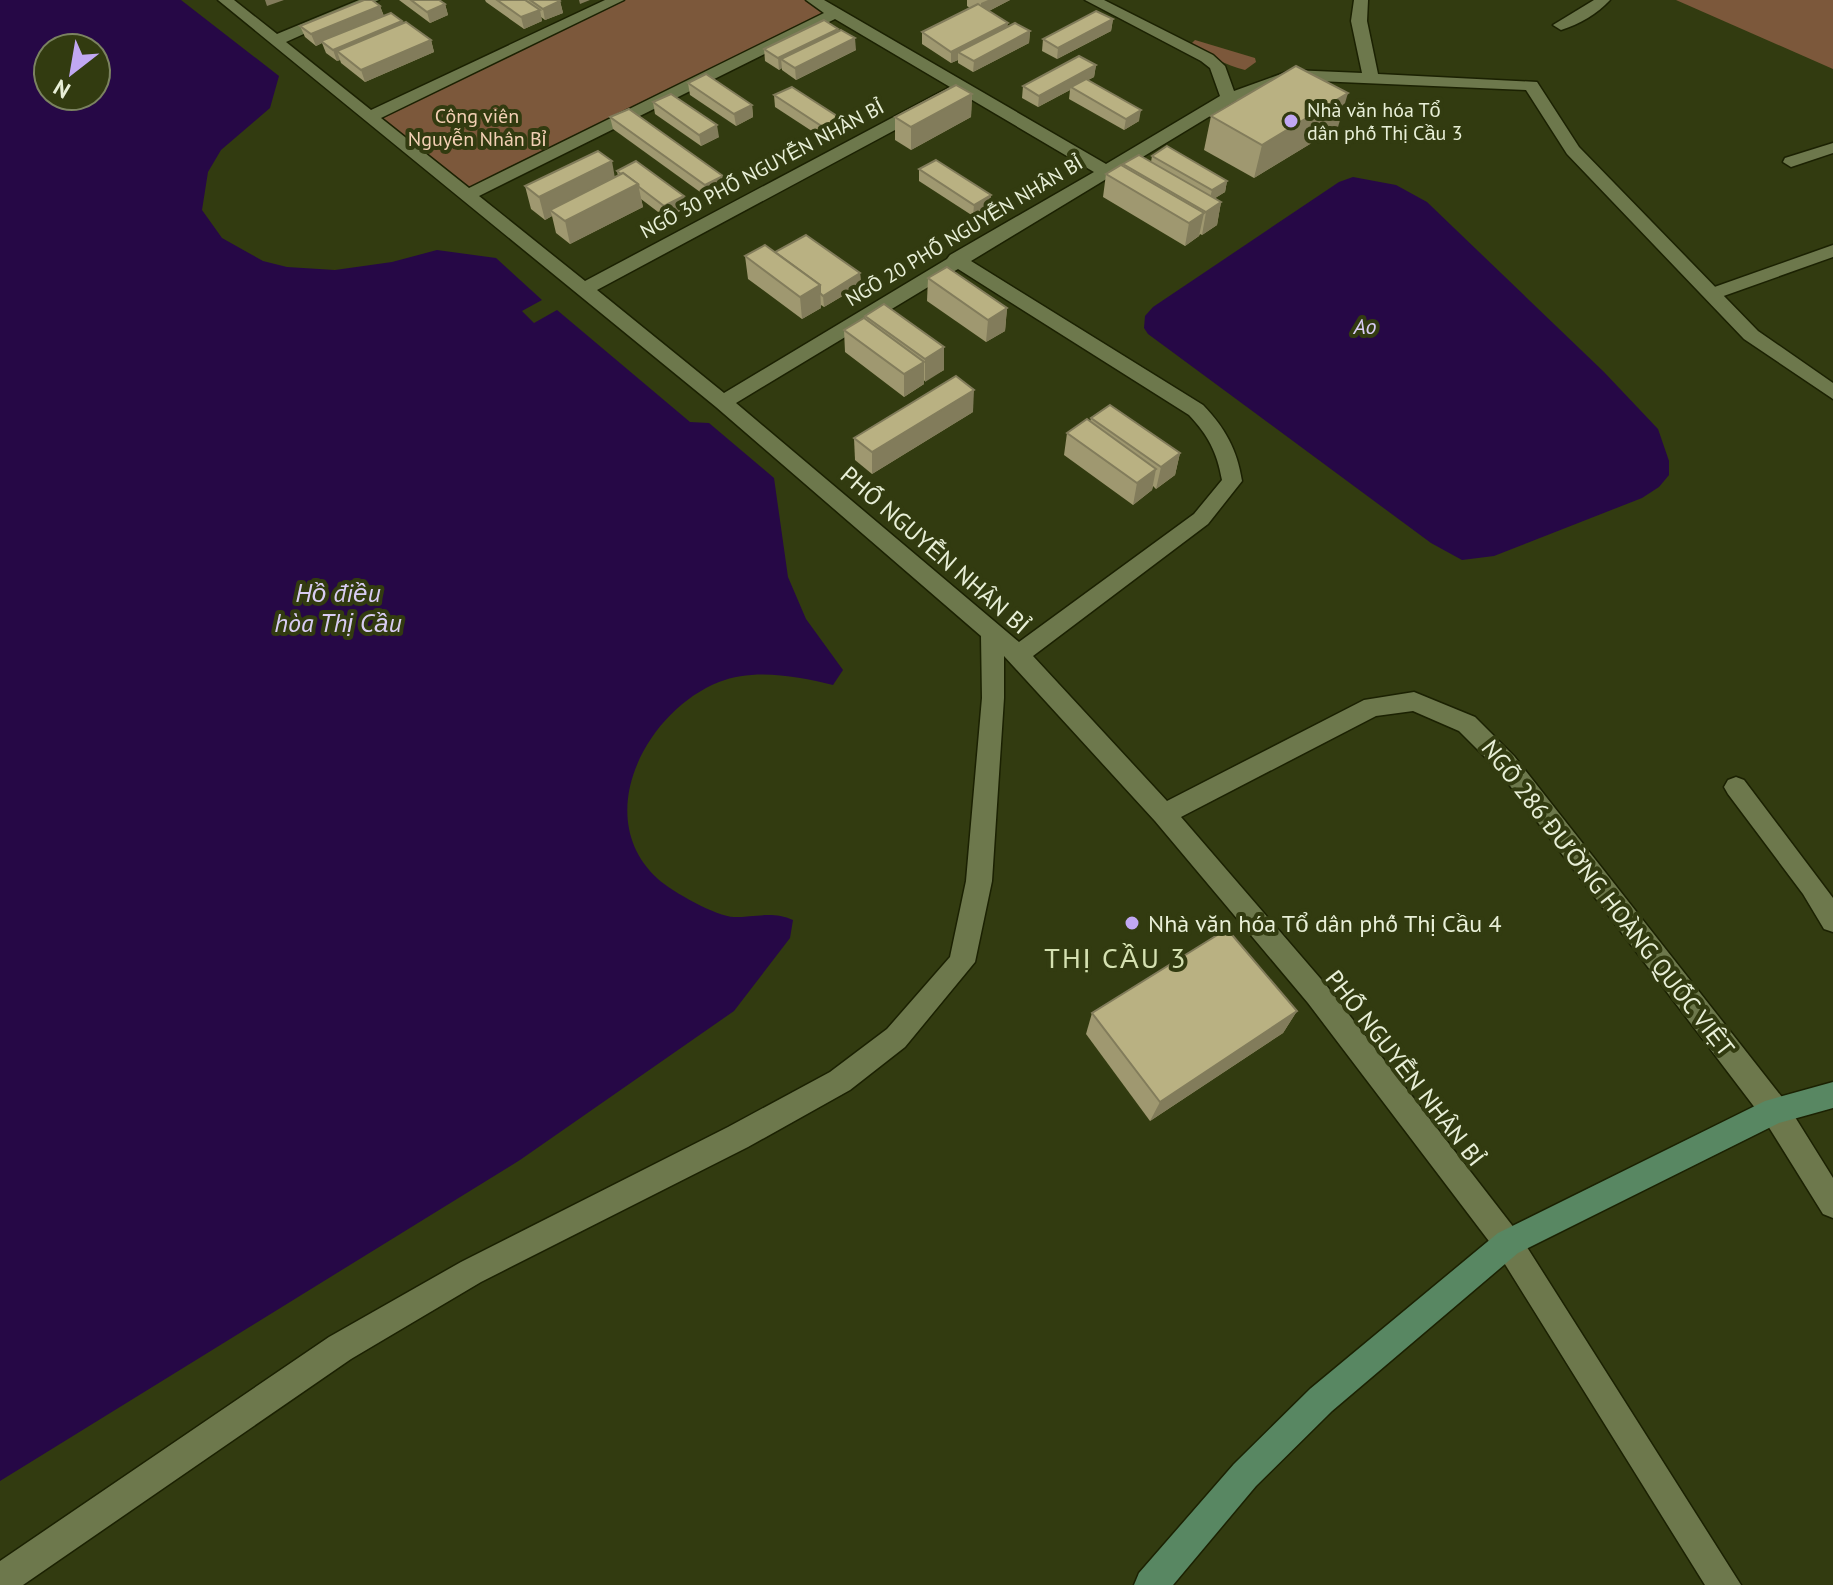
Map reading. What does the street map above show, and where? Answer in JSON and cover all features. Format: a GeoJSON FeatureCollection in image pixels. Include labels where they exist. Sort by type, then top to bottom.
{"type":"FeatureCollection","features":[{"type":"Feature","properties":{"kind":"main road"},"geometry":{"type":"LineString","coordinates":[[1151,1585],[1245,1475],[1321,1400],[1508,1243],[1775,1111],[1833,1095]]}},
{"type":"Feature","properties":{"kind":"street","name":"PHỐ NGUYỄN NHÂN BỈ"},"geometry":{"type":"LineString","coordinates":[[225,0],[723,402],[1018,655],[1164,814],[1317,994],[1508,1243],[1724,1585]]}},
{"type":"Feature","properties":{"kind":"street"},"geometry":{"type":"LineString","coordinates":[[274,41],[372,0]]}},
{"type":"Feature","properties":{"kind":"street"},"geometry":{"type":"LineString","coordinates":[[369,117],[617,0]]}},
{"type":"Feature","properties":{"kind":"street"},"geometry":{"type":"LineString","coordinates":[[813,0],[1107,172]]}},
{"type":"Feature","properties":{"kind":"street"},"geometry":{"type":"LineString","coordinates":[[1092,0],[1207,58],[1217,66],[1229,98]]}},
{"type":"Feature","properties":{"kind":"street"},"geometry":{"type":"LineString","coordinates":[[1361,0],[1359,21],[1371,79]]}},
{"type":"Feature","properties":{"kind":"street"},"geometry":{"type":"LineString","coordinates":[[1561,25],[1585,14],[1603,0]]}},
{"type":"Feature","properties":{"kind":"street"},"geometry":{"type":"LineString","coordinates":[[466,196],[835,13]]}},
{"type":"Feature","properties":{"kind":"street","name":"NGÕ 20 PHỐ NGUYỄN NHÂN BỈ"},"geometry":{"type":"LineString","coordinates":[[723,402],[956,259],[1229,98],[1292,75],[1531,85],[1573,150],[1712,294]]}},
{"type":"Feature","properties":{"kind":"street","name":"NGÕ 30 PHỐ NGUYỄN NHÂN BỈ"},"geometry":{"type":"LineString","coordinates":[[583,290],[962,87]]}},
{"type":"Feature","properties":{"kind":"street"},"geometry":{"type":"LineString","coordinates":[[1791,162],[1833,148]]}},
{"type":"Feature","properties":{"kind":"street"},"geometry":{"type":"LineString","coordinates":[[1833,251],[1712,294],[1751,335],[1833,392]]}},
{"type":"Feature","properties":{"kind":"street"},"geometry":{"type":"LineString","coordinates":[[956,259],[1196,410],[1222,437],[1229,460],[1232,481],[1201,519],[1018,655]]}},
{"type":"Feature","properties":{"kind":"street"},"geometry":{"type":"LineString","coordinates":[[0,1581],[340,1348],[471,1272],[738,1137],[827,1088],[896,1038],[962,962],[979,881],[993,698],[992,633]]}},
{"type":"Feature","properties":{"kind":"street","name":"NGÕ 286 ĐƯỜNG HOÀNG QUỐC VIỆT"},"geometry":{"type":"LineString","coordinates":[[1164,814],[1372,707],[1414,701],[1467,724],[1506,763],[1775,1111],[1833,1204]]}},
{"type":"Feature","properties":{"kind":"street"},"geometry":{"type":"LineString","coordinates":[[1736,787],[1812,886],[1833,921]]}},
{"type":"Feature","properties":{"kind":"green space","name":"Công viên Nguyễn Nhân Bỉ"},"geometry":{"type":"Polygon","coordinates":[[[617,0],[812,0],[835,13],[466,196],[369,117],[617,0]]]}},
{"type":"Feature","properties":{"kind":"green space"},"geometry":{"type":"Polygon","coordinates":[[[1676,0],[1833,0],[1833,69],[1676,0]]]}},
{"type":"Feature","properties":{"kind":"green space"},"geometry":{"type":"Polygon","coordinates":[[[1195,40],[1255,58],[1256,62],[1245,70],[1231,65],[1191,44],[1195,40]]]}},
{"type":"Feature","properties":{"kind":"water","name":"Hồ điều hòa Thị Cầu"},"geometry":{"type":"Polygon","coordinates":[[[0,0],[181,0],[279,76],[270,108],[221,150],[208,172],[202,210],[222,238],[263,261],[287,267],[335,270],[392,262],[437,250],[496,258],[542,300],[522,311],[534,323],[557,310],[690,422],[709,423],[774,478],[788,577],[806,619],[843,670],[833,685],[790,676],[747,675],[719,682],[693,696],[669,716],[650,741],[636,768],[628,797],[629,826],[638,854],[658,879],[673,890],[726,916],[786,917],[793,920],[790,938],[734,1011],[520,1160],[0,1481],[0,0]]]}},
{"type":"Feature","properties":{"kind":"water","name":"Ao"},"geometry":{"type":"Polygon","coordinates":[[[1353,177],[1396,185],[1427,202],[1604,372],[1658,429],[1669,461],[1669,475],[1659,487],[1642,498],[1494,556],[1462,560],[1431,543],[1148,334],[1144,328],[1145,316],[1153,307],[1339,182],[1353,177]]]}},
{"type":"Feature","properties":{"kind":"building"},"geometry":{"type":"Polygon","coordinates":[[[364,0],[372,0],[380,6],[311,34],[300,26],[364,0]]]}},
{"type":"Feature","properties":{"kind":"building"},"geometry":{"type":"Polygon","coordinates":[[[411,0],[439,0],[445,4],[427,12],[411,0]]]}},
{"type":"Feature","properties":{"kind":"building"},"geometry":{"type":"Polygon","coordinates":[[[497,0],[525,0],[540,10],[521,17],[497,0]]]}},
{"type":"Feature","properties":{"kind":"building"},"geometry":{"type":"Polygon","coordinates":[[[530,0],[559,0],[560,1],[543,9],[530,0]]]}},
{"type":"Feature","properties":{"kind":"building"},"geometry":{"type":"Polygon","coordinates":[[[978,4],[1008,23],[951,52],[922,32],[978,4]]]}},
{"type":"Feature","properties":{"kind":"building"},"geometry":{"type":"Polygon","coordinates":[[[1096,11],[1113,19],[1058,48],[1043,39],[1096,11]]]}},
{"type":"Feature","properties":{"kind":"building"},"geometry":{"type":"Polygon","coordinates":[[[391,13],[402,21],[333,50],[321,41],[391,13]]]}},
{"type":"Feature","properties":{"kind":"building"},"geometry":{"type":"Polygon","coordinates":[[[824,20],[838,29],[778,58],[764,49],[824,20]]]}},
{"type":"Feature","properties":{"kind":"building"},"geometry":{"type":"Polygon","coordinates":[[[406,22],[431,40],[361,70],[337,51],[406,22]]]}},
{"type":"Feature","properties":{"kind":"building"},"geometry":{"type":"Polygon","coordinates":[[[1015,23],[1030,31],[974,61],[958,52],[1015,23]]]}},
{"type":"Feature","properties":{"kind":"building"},"geometry":{"type":"Polygon","coordinates":[[[841,30],[855,38],[795,68],[781,59],[841,30]]]}},
{"type":"Feature","properties":{"kind":"building"},"geometry":{"type":"Polygon","coordinates":[[[1079,56],[1096,65],[1039,96],[1023,86],[1079,56]]]}},
{"type":"Feature","properties":{"kind":"building"},"geometry":{"type":"Polygon","coordinates":[[[1296,66],[1348,93],[1262,145],[1211,116],[1296,66]]]}},
{"type":"Feature","properties":{"kind":"building"},"geometry":{"type":"Polygon","coordinates":[[[706,74],[752,105],[734,114],[688,83],[706,74]]]}},
{"type":"Feature","properties":{"kind":"building"},"geometry":{"type":"Polygon","coordinates":[[[1086,79],[1141,110],[1126,119],[1071,87],[1086,79]]]}},
{"type":"Feature","properties":{"kind":"building"},"geometry":{"type":"Polygon","coordinates":[[[956,85],[972,94],[911,127],[895,117],[956,85]]]}},
{"type":"Feature","properties":{"kind":"building"},"geometry":{"type":"Polygon","coordinates":[[[792,87],[840,118],[823,127],[774,95],[792,87]]]}},
{"type":"Feature","properties":{"kind":"building"},"geometry":{"type":"Polygon","coordinates":[[[671,94],[717,125],[699,135],[653,102],[671,94]]]}},
{"type":"Feature","properties":{"kind":"building"},"geometry":{"type":"Polygon","coordinates":[[[629,109],[723,176],[705,185],[610,117],[629,109]]]}},
{"type":"Feature","properties":{"kind":"building"},"geometry":{"type":"Polygon","coordinates":[[[1167,146],[1227,181],[1212,190],[1152,156],[1167,146]]]}},
{"type":"Feature","properties":{"kind":"building"},"geometry":{"type":"Polygon","coordinates":[[[598,151],[612,161],[539,197],[525,186],[598,151]]]}},
{"type":"Feature","properties":{"kind":"building"},"geometry":{"type":"Polygon","coordinates":[[[1139,155],[1221,202],[1206,212],[1123,164],[1139,155]]]}},
{"type":"Feature","properties":{"kind":"building"},"geometry":{"type":"Polygon","coordinates":[[[936,160],[991,195],[974,205],[919,169],[936,160]]]}},
{"type":"Feature","properties":{"kind":"building"},"geometry":{"type":"Polygon","coordinates":[[[636,161],[684,196],[664,206],[617,171],[636,161]]]}},
{"type":"Feature","properties":{"kind":"building"},"geometry":{"type":"Polygon","coordinates":[[[1121,165],[1204,213],[1189,223],[1106,174],[1121,165]]]}},
{"type":"Feature","properties":{"kind":"building"},"geometry":{"type":"Polygon","coordinates":[[[623,173],[638,184],[565,221],[550,210],[623,173]]]}},
{"type":"Feature","properties":{"kind":"building"},"geometry":{"type":"Polygon","coordinates":[[[806,235],[860,273],[823,296],[820,285],[775,252],[806,235]]]}},
{"type":"Feature","properties":{"kind":"building"},"geometry":{"type":"Polygon","coordinates":[[[765,245],[820,285],[800,297],[745,256],[765,245]]]}},
{"type":"Feature","properties":{"kind":"building"},"geometry":{"type":"Polygon","coordinates":[[[947,267],[1007,308],[988,320],[928,278],[947,267]]]}},
{"type":"Feature","properties":{"kind":"building"},"geometry":{"type":"Polygon","coordinates":[[[884,304],[944,347],[925,359],[865,316],[884,304]]]}},
{"type":"Feature","properties":{"kind":"building"},"geometry":{"type":"Polygon","coordinates":[[[864,318],[924,362],[904,374],[844,330],[864,318]]]}},
{"type":"Feature","properties":{"kind":"building"},"geometry":{"type":"Polygon","coordinates":[[[956,376],[974,390],[872,452],[854,438],[956,376]]]}},
{"type":"Feature","properties":{"kind":"building"},"geometry":{"type":"Polygon","coordinates":[[[1110,405],[1180,453],[1161,467],[1091,418],[1110,405]]]}},
{"type":"Feature","properties":{"kind":"building"},"geometry":{"type":"Polygon","coordinates":[[[1087,419],[1156,469],[1137,483],[1067,433],[1087,419]]]}},
{"type":"Feature","properties":{"kind":"building"},"geometry":{"type":"Polygon","coordinates":[[[1227,929],[1297,1011],[1160,1102],[1092,1013],[1227,929]]]}},
{"type":"Feature","properties":{"kind":"place","name":"Nhà văn hóa Tổ dân phố Thị Cầu 3"},"geometry":{"type":"Point","coordinates":[1291,121]}},
{"type":"Feature","properties":{"kind":"place","name":"Nhà văn hóa Tổ dân phố Thị Cầu 4"},"geometry":{"type":"Point","coordinates":[1132,923]}},
{"type":"Feature","properties":{"kind":"district","name":"THỊ CẦU 3"},"geometry":{"type":"Point","coordinates":[1116,957]}}]}
